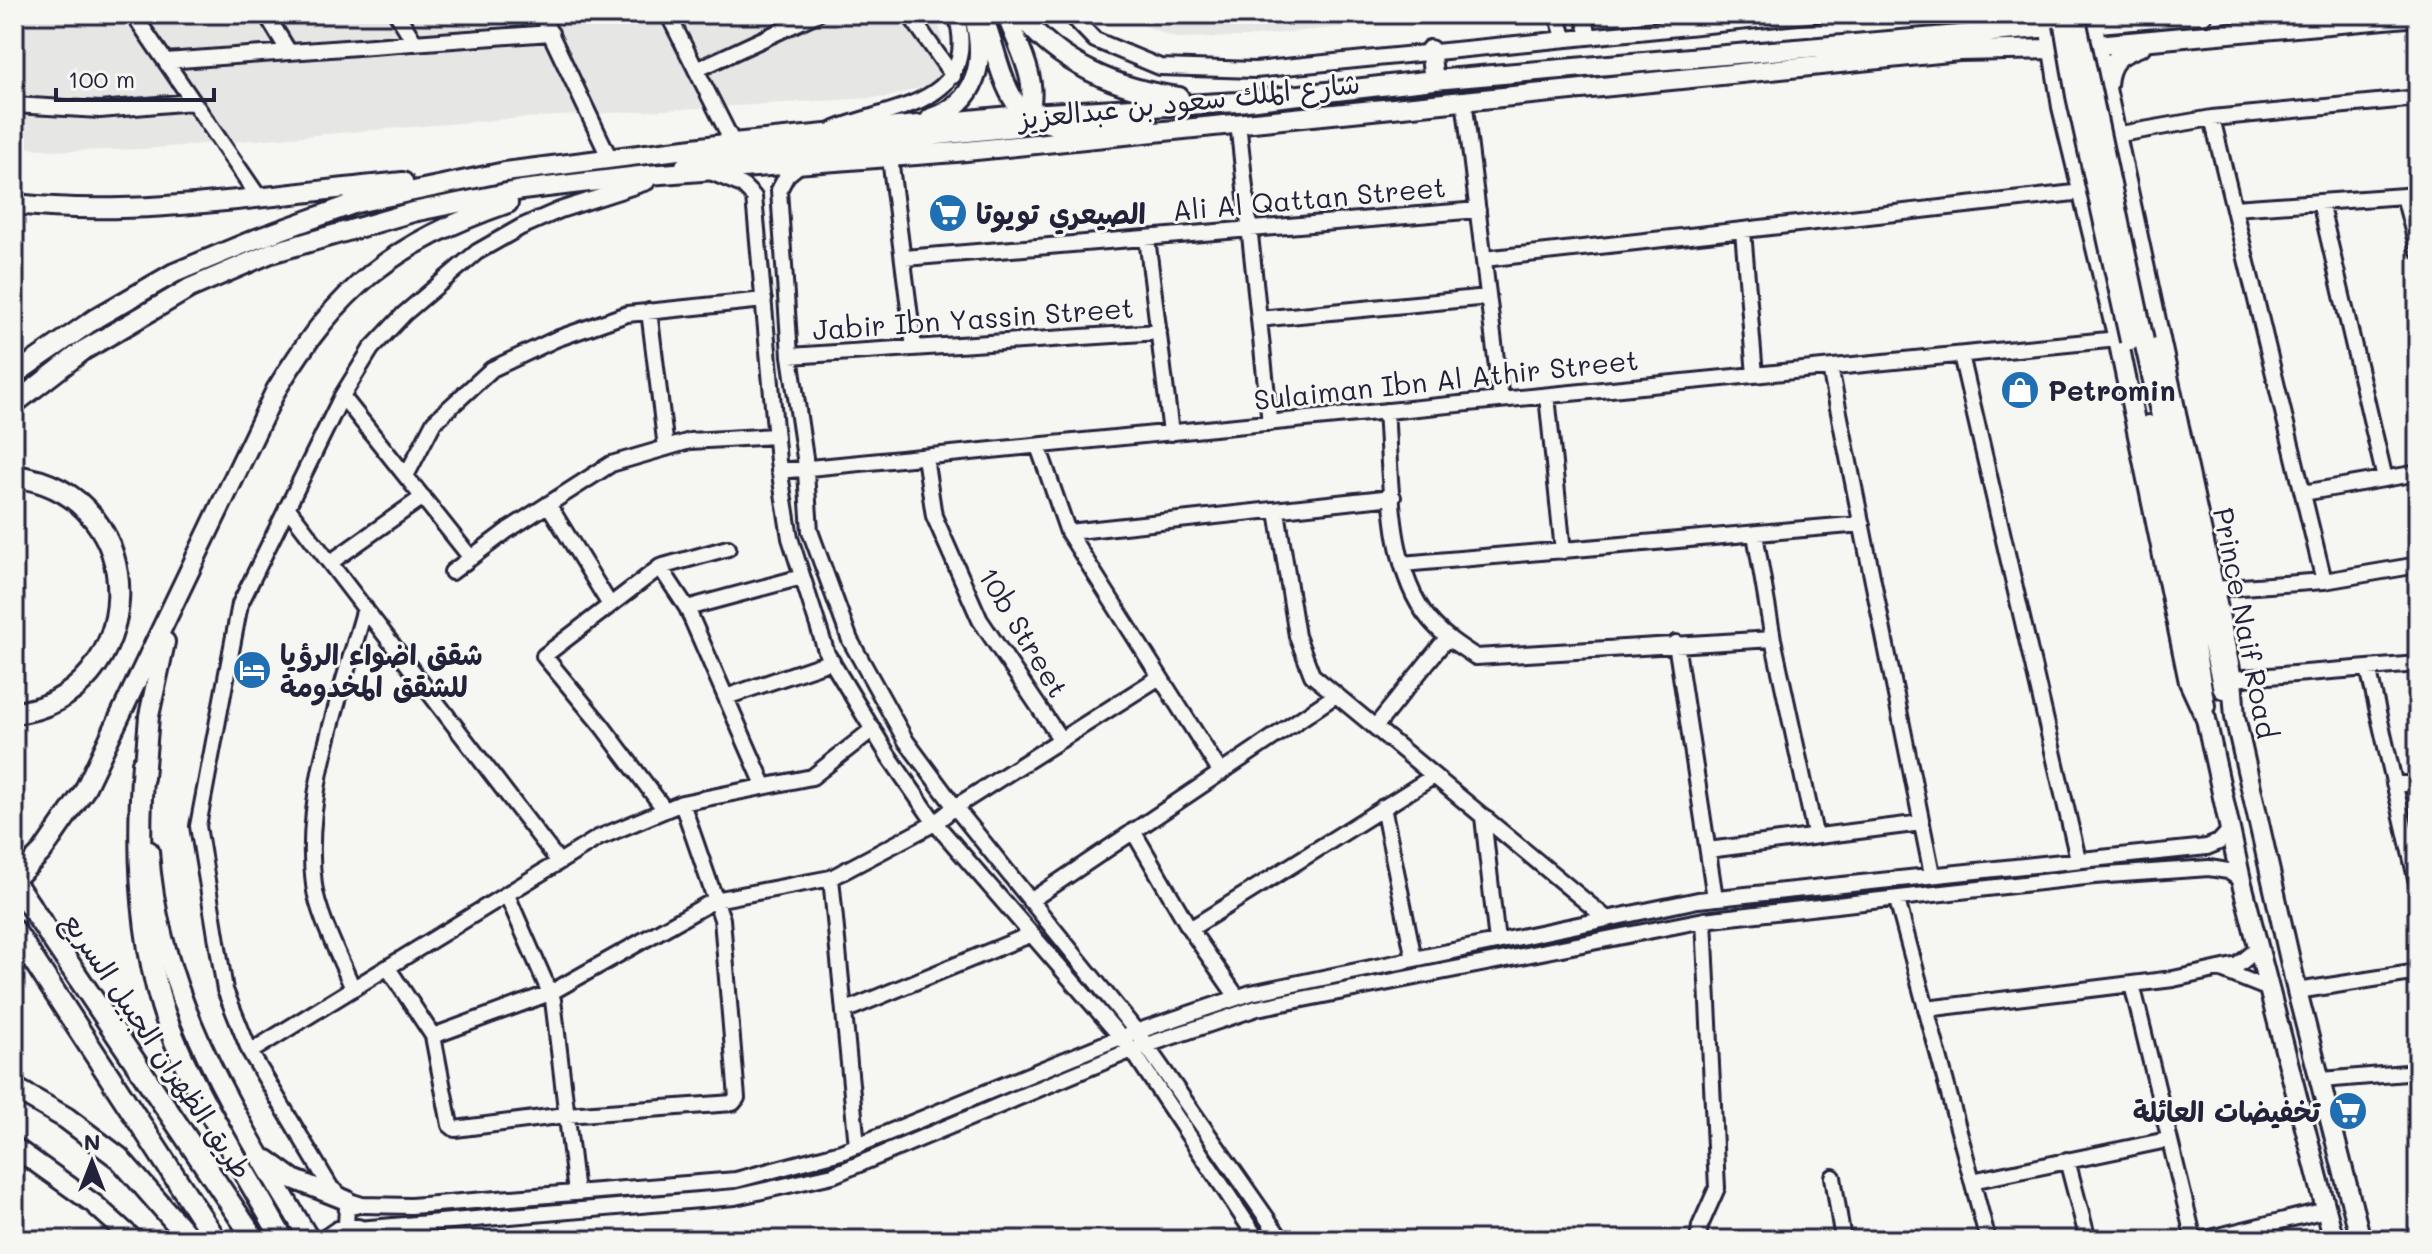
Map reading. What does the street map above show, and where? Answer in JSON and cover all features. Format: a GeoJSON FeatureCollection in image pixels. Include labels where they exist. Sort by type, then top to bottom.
{"type":"FeatureCollection","features":[{"type":"Feature","properties":{"kind":"highway"},"geometry":{"type":"LineString","coordinates":[[14,476],[52,485],[77,499],[106,538],[119,579],[116,624],[93,668],[54,701],[14,713]]}},
{"type":"Feature","properties":{"kind":"highway"},"geometry":{"type":"LineString","coordinates":[[143,763],[139,818],[140,871],[145,919],[162,1006],[187,1064],[283,1240]]}},
{"type":"Feature","properties":{"kind":"highway","name":"طريق الظهران الجبيل السريع"},"geometry":{"type":"LineString","coordinates":[[14,881],[255,1240]]}},
{"type":"Feature","properties":{"kind":"highway","name":"طريق الظهران الجبيل السريع"},"geometry":{"type":"LineString","coordinates":[[14,930],[216,1240]]}},
{"type":"Feature","properties":{"kind":"highway"},"geometry":{"type":"LineString","coordinates":[[14,1088],[66,1118],[119,1158],[191,1240]]}},
{"type":"Feature","properties":{"kind":"main road"},"geometry":{"type":"LineString","coordinates":[[909,125],[946,113],[973,87],[980,60],[973,14]]}},
{"type":"Feature","properties":{"kind":"main road"},"geometry":{"type":"LineString","coordinates":[[982,14],[1013,97],[1029,114],[1047,123],[1065,125],[1166,119],[1238,122]]}},
{"type":"Feature","properties":{"kind":"main road"},"geometry":{"type":"LineString","coordinates":[[648,175],[717,158],[1016,127],[1029,114],[1033,92],[1006,14]]}},
{"type":"Feature","properties":{"kind":"main road"},"geometry":{"type":"LineString","coordinates":[[1020,14],[1063,54],[1121,86],[1174,97],[1238,102]]}},
{"type":"Feature","properties":{"kind":"main road"},"geometry":{"type":"LineString","coordinates":[[1993,32],[2014,14]]}},
{"type":"Feature","properties":{"kind":"main road","name":"شارع الملك سعود بن عبدالعزيز"},"geometry":{"type":"LineString","coordinates":[[14,375],[96,318],[148,288],[242,244],[356,203],[505,172],[733,143],[909,125],[1029,114],[1238,102],[1434,80],[1993,32],[2054,18],[2203,14]]}},
{"type":"Feature","properties":{"kind":"main road"},"geometry":{"type":"LineString","coordinates":[[2086,16],[2130,340]]}},
{"type":"Feature","properties":{"kind":"main road","name":"Prince Naif Road"},"geometry":{"type":"LineString","coordinates":[[2086,16],[2095,44],[2214,589],[2232,679],[2235,717],[2297,991],[2361,1240]]}},
{"type":"Feature","properties":{"kind":"main road","name":"شارع الملك سعود بن عبدالعزيز"},"geometry":{"type":"LineString","coordinates":[[14,404],[84,350],[190,288],[271,253],[413,212],[522,190],[648,175],[713,173],[890,158],[1959,51],[2052,49],[2418,16]]}},
{"type":"Feature","properties":{"kind":"main road"},"geometry":{"type":"LineString","coordinates":[[2054,18],[2052,49],[2062,107],[2083,192],[2130,340]]}},
{"type":"Feature","properties":{"kind":"main road"},"geometry":{"type":"LineString","coordinates":[[2054,18],[2076,96],[2130,340],[2219,678],[2235,717]]}},
{"type":"Feature","properties":{"kind":"main road"},"geometry":{"type":"LineString","coordinates":[[2106,96],[2108,69],[2113,59],[2162,39]]}},
{"type":"Feature","properties":{"kind":"main road"},"geometry":{"type":"LineString","coordinates":[[1430,50],[1434,80]]}},
{"type":"Feature","properties":{"kind":"main road"},"geometry":{"type":"LineString","coordinates":[[1959,51],[2036,56],[2044,62],[2062,107]]}},
{"type":"Feature","properties":{"kind":"main road"},"geometry":{"type":"LineString","coordinates":[[14,204],[92,208],[258,196],[505,172]]}},
{"type":"Feature","properties":{"kind":"main road"},"geometry":{"type":"LineString","coordinates":[[14,881],[42,852],[84,791],[276,390],[300,351],[334,307],[366,275],[404,248],[476,214],[517,200],[601,181]]}},
{"type":"Feature","properties":{"kind":"main road","name":"Prince Naif Road"},"geometry":{"type":"LineString","coordinates":[[2130,340],[2186,594],[2206,719],[2241,880],[2334,1240]]}},
{"type":"Feature","properties":{"kind":"main road"},"geometry":{"type":"LineString","coordinates":[[219,511],[169,627],[159,663],[143,763],[153,889],[176,988],[207,1057],[253,1145],[310,1240]]}},
{"type":"Feature","properties":{"kind":"main road"},"geometry":{"type":"LineString","coordinates":[[253,1145],[274,1167],[293,1179],[354,1203]]}},
{"type":"Feature","properties":{"kind":"main road"},"geometry":{"type":"LineString","coordinates":[[14,1147],[94,1204],[134,1240]]}},
{"type":"Feature","properties":{"kind":"main road"},"geometry":{"type":"LineString","coordinates":[[325,1240],[338,1231],[358,1229]]}},
{"type":"Feature","properties":{"kind":"street"},"geometry":{"type":"LineString","coordinates":[[133,14],[258,196]]}},
{"type":"Feature","properties":{"kind":"street"},"geometry":{"type":"LineString","coordinates":[[266,14],[289,52]]}},
{"type":"Feature","properties":{"kind":"street"},"geometry":{"type":"LineString","coordinates":[[397,14],[415,43]]}},
{"type":"Feature","properties":{"kind":"street"},"geometry":{"type":"LineString","coordinates":[[541,14],[610,159]]}},
{"type":"Feature","properties":{"kind":"street"},"geometry":{"type":"LineString","coordinates":[[668,14],[733,143]]}},
{"type":"Feature","properties":{"kind":"street"},"geometry":{"type":"LineString","coordinates":[[696,70],[817,14]]}},
{"type":"Feature","properties":{"kind":"street"},"geometry":{"type":"LineString","coordinates":[[909,14],[953,76]]}},
{"type":"Feature","properties":{"kind":"street"},"geometry":{"type":"LineString","coordinates":[[820,135],[868,116],[918,105],[953,76],[960,55],[956,14]]}},
{"type":"Feature","properties":{"kind":"street"},"geometry":{"type":"LineString","coordinates":[[1070,14],[1095,40],[1160,67],[1255,70],[1430,50],[1818,14]]}},
{"type":"Feature","properties":{"kind":"street"},"geometry":{"type":"LineString","coordinates":[[1557,14],[1564,37]]}},
{"type":"Feature","properties":{"kind":"street"},"geometry":{"type":"LineString","coordinates":[[1583,14],[1589,35]]}},
{"type":"Feature","properties":{"kind":"street"},"geometry":{"type":"LineString","coordinates":[[166,61],[551,33]]}},
{"type":"Feature","properties":{"kind":"street"},"geometry":{"type":"LineString","coordinates":[[2115,135],[2212,118],[2418,98]]}},
{"type":"Feature","properties":{"kind":"street"},"geometry":{"type":"LineString","coordinates":[[1464,99],[1501,400]]}},
{"type":"Feature","properties":{"kind":"street"},"geometry":{"type":"LineString","coordinates":[[14,105],[100,110],[193,102]]}},
{"type":"Feature","properties":{"kind":"street"},"geometry":{"type":"LineString","coordinates":[[2212,118],[2324,581]]}},
{"type":"Feature","properties":{"kind":"street"},"geometry":{"type":"LineString","coordinates":[[1238,122],[1270,423]]}},
{"type":"Feature","properties":{"kind":"street"},"geometry":{"type":"LineString","coordinates":[[890,158],[914,348]]}},
{"type":"Feature","properties":{"kind":"street"},"geometry":{"type":"LineString","coordinates":[[798,166],[782,182],[779,208],[790,356],[806,469],[810,531],[850,640],[906,741],[955,807],[1136,1031],[1139,1048],[1258,1240]]}},
{"type":"Feature","properties":{"kind":"street"},"geometry":{"type":"LineString","coordinates":[[713,173],[751,191],[757,209],[779,471],[790,538],[832,661],[935,823],[1121,1037],[1139,1048],[1282,1240]]}},
{"type":"Feature","properties":{"kind":"street"},"geometry":{"type":"LineString","coordinates":[[354,1203],[320,1172],[250,1052],[225,990],[198,826],[240,604],[342,396],[371,349],[404,314],[477,252],[560,210],[614,190],[690,174]]}},
{"type":"Feature","properties":{"kind":"street"},"geometry":{"type":"LineString","coordinates":[[1484,259],[2083,192]]}},
{"type":"Feature","properties":{"kind":"street"},"geometry":{"type":"LineString","coordinates":[[2234,208],[2411,195],[2418,250]]}},
{"type":"Feature","properties":{"kind":"street"},"geometry":{"type":"LineString","coordinates":[[757,209],[767,200],[779,208]]}},
{"type":"Feature","properties":{"kind":"street"},"geometry":{"type":"LineString","coordinates":[[2320,202],[2385,479]]}},
{"type":"Feature","properties":{"kind":"street","name":"Ali Al Qattan Street"},"geometry":{"type":"LineString","coordinates":[[905,258],[1478,210]]}},
{"type":"Feature","properties":{"kind":"street"},"geometry":{"type":"LineString","coordinates":[[1743,231],[1755,375]]}},
{"type":"Feature","properties":{"kind":"street"},"geometry":{"type":"LineString","coordinates":[[1147,238],[1171,433]]}},
{"type":"Feature","properties":{"kind":"street"},"geometry":{"type":"LineString","coordinates":[[1259,319],[1488,297]]}},
{"type":"Feature","properties":{"kind":"street"},"geometry":{"type":"LineString","coordinates":[[406,476],[434,422],[492,369],[556,339],[627,314],[764,300]]}},
{"type":"Feature","properties":{"kind":"street"},"geometry":{"type":"LineString","coordinates":[[649,311],[666,448]]}},
{"type":"Feature","properties":{"kind":"street","name":"Jabir Ibn Yassin Street"},"geometry":{"type":"LineString","coordinates":[[790,356],[1159,332]]}},
{"type":"Feature","properties":{"kind":"street","name":"Sulaiman Ibn Al Athir Street"},"geometry":{"type":"LineString","coordinates":[[779,471],[2130,340]]}},
{"type":"Feature","properties":{"kind":"street"},"geometry":{"type":"LineString","coordinates":[[1961,355],[2078,859]]}},
{"type":"Feature","properties":{"kind":"street"},"geometry":{"type":"LineString","coordinates":[[1830,368],[1932,874]]}},
{"type":"Feature","properties":{"kind":"street"},"geometry":{"type":"LineString","coordinates":[[342,396],[471,558]]}},
{"type":"Feature","properties":{"kind":"street"},"geometry":{"type":"LineString","coordinates":[[1547,396],[1563,551]]}},
{"type":"Feature","properties":{"kind":"street"},"geometry":{"type":"LineString","coordinates":[[1386,411],[1402,564],[1413,595],[1428,619],[1447,638],[1476,657],[1773,639]]}},
{"type":"Feature","properties":{"kind":"street"},"geometry":{"type":"LineString","coordinates":[[452,572],[611,464],[690,441],[776,436]]}},
{"type":"Feature","properties":{"kind":"street"},"geometry":{"type":"LineString","coordinates":[[1038,446],[1068,532],[1221,773]]}},
{"type":"Feature","properties":{"kind":"street","name":"10b Street"},"geometry":{"type":"LineString","coordinates":[[925,457],[934,516],[975,609],[1061,740]]}},
{"type":"Feature","properties":{"kind":"street"},"geometry":{"type":"LineString","coordinates":[[2303,493],[2418,473]]}},
{"type":"Feature","properties":{"kind":"street"},"geometry":{"type":"LineString","coordinates":[[331,562],[423,497]]}},
{"type":"Feature","properties":{"kind":"street"},"geometry":{"type":"LineString","coordinates":[[1068,532],[1393,497]]}},
{"type":"Feature","properties":{"kind":"street"},"geometry":{"type":"LineString","coordinates":[[548,504],[610,605]]}},
{"type":"Feature","properties":{"kind":"street"},"geometry":{"type":"LineString","coordinates":[[287,507],[559,862]]}},
{"type":"Feature","properties":{"kind":"street"},"geometry":{"type":"LineString","coordinates":[[1277,511],[1297,636],[1312,675],[1607,919]]}},
{"type":"Feature","properties":{"kind":"street"},"geometry":{"type":"LineString","coordinates":[[1402,564],[1862,524]]}},
{"type":"Feature","properties":{"kind":"street"},"geometry":{"type":"LineString","coordinates":[[1755,534],[1773,639],[1815,834]]}},
{"type":"Feature","properties":{"kind":"street"},"geometry":{"type":"LineString","coordinates":[[665,810],[544,656],[660,567],[728,548]]}},
{"type":"Feature","properties":{"kind":"street"},"geometry":{"type":"LineString","coordinates":[[2214,589],[2324,581],[2418,565]]}},
{"type":"Feature","properties":{"kind":"street"},"geometry":{"type":"LineString","coordinates":[[660,567],[687,608],[764,785]]}},
{"type":"Feature","properties":{"kind":"street"},"geometry":{"type":"LineString","coordinates":[[687,608],[802,577]]}},
{"type":"Feature","properties":{"kind":"street"},"geometry":{"type":"LineString","coordinates":[[353,989],[314,888],[312,829],[320,774],[365,608]]}},
{"type":"Feature","properties":{"kind":"street"},"geometry":{"type":"LineString","coordinates":[[1375,727],[1447,638]]}},
{"type":"Feature","properties":{"kind":"street"},"geometry":{"type":"LineString","coordinates":[[1676,643],[1715,898]]}},
{"type":"Feature","properties":{"kind":"street"},"geometry":{"type":"LineString","coordinates":[[726,697],[832,661]]}},
{"type":"Feature","properties":{"kind":"street"},"geometry":{"type":"LineString","coordinates":[[2232,679],[2418,664]]}},
{"type":"Feature","properties":{"kind":"street"},"geometry":{"type":"LineString","coordinates":[[2368,668],[2418,887]]}},
{"type":"Feature","properties":{"kind":"street"},"geometry":{"type":"LineString","coordinates":[[433,1036],[550,993],[715,900],[831,878],[935,823],[955,807],[1158,678]]}},
{"type":"Feature","properties":{"kind":"street"},"geometry":{"type":"LineString","coordinates":[[1030,901],[1336,695]]}},
{"type":"Feature","properties":{"kind":"street"},"geometry":{"type":"LineString","coordinates":[[250,1052],[598,838],[682,803],[812,777],[873,729]]}},
{"type":"Feature","properties":{"kind":"street"},"geometry":{"type":"LineString","coordinates":[[1190,929],[1434,776]]}},
{"type":"Feature","properties":{"kind":"street"},"geometry":{"type":"LineString","coordinates":[[2394,784],[2418,784]]}},
{"type":"Feature","properties":{"kind":"street"},"geometry":{"type":"LineString","coordinates":[[388,968],[433,1036],[450,1125],[455,1129],[566,1115],[728,1105],[737,1098],[722,919],[682,803]]}},
{"type":"Feature","properties":{"kind":"street"},"geometry":{"type":"LineString","coordinates":[[1383,807],[1414,959]]}},
{"type":"Feature","properties":{"kind":"street"},"geometry":{"type":"LineString","coordinates":[[1483,817],[1497,942]]}},
{"type":"Feature","properties":{"kind":"street"},"geometry":{"type":"LineString","coordinates":[[1708,850],[1815,834],[1922,823]]}},
{"type":"Feature","properties":{"kind":"street"},"geometry":{"type":"LineString","coordinates":[[2231,829],[2219,842],[2207,847],[1715,898],[1414,959],[1237,997],[1136,1031],[857,1146],[736,1180],[411,1206],[354,1203],[344,1212],[346,1224],[358,1229],[735,1197],[819,1178],[957,1126],[1139,1048],[1257,1008],[1704,920],[2094,876],[2209,868],[2228,871],[2241,880]]}},
{"type":"Feature","properties":{"kind":"street"},"geometry":{"type":"LineString","coordinates":[[1133,831],[1190,929],[1237,997]]}},
{"type":"Feature","properties":{"kind":"street"},"geometry":{"type":"LineString","coordinates":[[2094,876],[2115,857]]}},
{"type":"Feature","properties":{"kind":"street"},"geometry":{"type":"LineString","coordinates":[[831,878],[857,1146]]}},
{"type":"Feature","properties":{"kind":"street"},"geometry":{"type":"LineString","coordinates":[[507,895],[550,993],[576,1193]]}},
{"type":"Feature","properties":{"kind":"street"},"geometry":{"type":"LineString","coordinates":[[1897,900],[1988,1240]]}},
{"type":"Feature","properties":{"kind":"street"},"geometry":{"type":"LineString","coordinates":[[1698,1240],[1700,1226],[1717,1188],[1704,920]]}},
{"type":"Feature","properties":{"kind":"street"},"geometry":{"type":"LineString","coordinates":[[844,1011],[1032,934]]}},
{"type":"Feature","properties":{"kind":"street"},"geometry":{"type":"LineString","coordinates":[[1926,1009],[2132,984],[2219,969],[2238,965],[2259,948]]}},
{"type":"Feature","properties":{"kind":"street"},"geometry":{"type":"LineString","coordinates":[[2219,969],[2269,989]]}},
{"type":"Feature","properties":{"kind":"street"},"geometry":{"type":"LineString","coordinates":[[2297,991],[2418,972]]}},
{"type":"Feature","properties":{"kind":"street"},"geometry":{"type":"LineString","coordinates":[[2132,984],[2167,1140],[2194,1240]]}},
{"type":"Feature","properties":{"kind":"street"},"geometry":{"type":"LineString","coordinates":[[2322,1080],[2418,1072]]}},
{"type":"Feature","properties":{"kind":"street"},"geometry":{"type":"LineString","coordinates":[[1972,1181],[2167,1140]]}},
{"type":"Feature","properties":{"kind":"street"},"geometry":{"type":"LineString","coordinates":[[2067,1160],[2088,1240]]}},
{"type":"Feature","properties":{"kind":"street"},"geometry":{"type":"LineString","coordinates":[[1833,1177],[1843,1240]]}},
{"type":"Feature","properties":{"kind":"street"},"geometry":{"type":"LineString","coordinates":[[2202,1240],[2326,1210]]}},
{"type":"Feature","properties":{"kind":"shaded area"},"geometry":{"type":"Polygon","coordinates":[[[14,14],[937,14],[946,60],[938,82],[889,97],[507,119],[144,149],[70,151],[14,147],[14,14]]]}},
{"type":"Feature","properties":{"kind":"shaded area"},"geometry":{"type":"Polygon","coordinates":[[[1117,14],[1463,14],[1246,37],[1175,38],[1117,14]]]}},
{"type":"Feature","properties":{"kind":"place","name":"الصيعري تويوتا"},"geometry":{"type":"Point","coordinates":[948,213]}},
{"type":"Feature","properties":{"kind":"place","name":"Petromin"},"geometry":{"type":"Point","coordinates":[2020,390]}},
{"type":"Feature","properties":{"kind":"place","name":"شقق اضواء الرؤيا للشقق المخدومة"},"geometry":{"type":"Point","coordinates":[252,670]}},
{"type":"Feature","properties":{"kind":"place","name":"تخفيضات العائلة"},"geometry":{"type":"Point","coordinates":[2348,1111]}}]}
